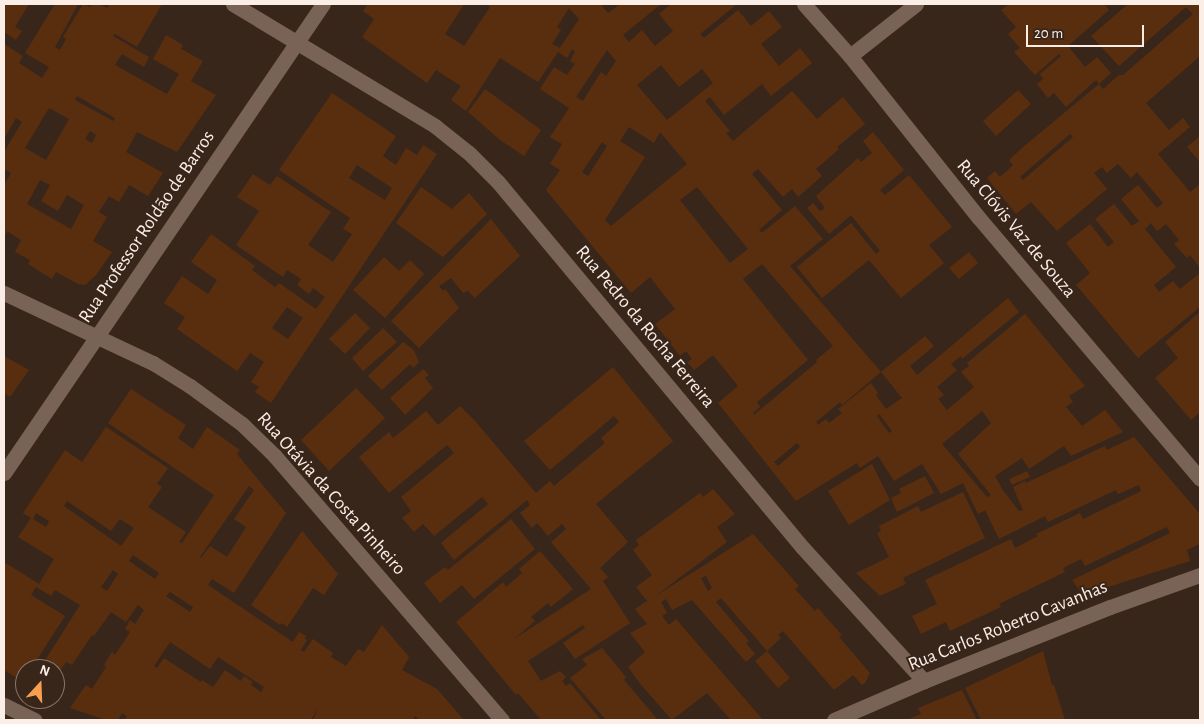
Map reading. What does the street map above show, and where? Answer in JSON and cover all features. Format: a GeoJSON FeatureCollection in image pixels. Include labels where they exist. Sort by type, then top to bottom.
{"type":"FeatureCollection","features":[{"type":"Feature","properties":{"kind":"street","name":"Rua Pedro da Rocha Ferreira"},"geometry":{"type":"LineString","coordinates":[[234,4],[435,126],[469,153],[498,182],[803,548],[924,681]]}},
{"type":"Feature","properties":{"kind":"street","name":"Rua Professor Roldão de Barros"},"geometry":{"type":"LineString","coordinates":[[4,473],[323,4]]}},
{"type":"Feature","properties":{"kind":"street","name":"Rua Clóvis Vaz de Souza"},"geometry":{"type":"LineString","coordinates":[[804,4],[850,56],[978,218],[1200,479]]}},
{"type":"Feature","properties":{"kind":"street"},"geometry":{"type":"LineString","coordinates":[[850,56],[916,4]]}},
{"type":"Feature","properties":{"kind":"street","name":"Rua Otávia da Costa Pinheiro"},"geometry":{"type":"LineString","coordinates":[[4,294],[153,362],[242,424],[274,455],[502,720]]}},
{"type":"Feature","properties":{"kind":"street","name":"Rua Carlos Roberto Cavanhas"},"geometry":{"type":"LineString","coordinates":[[834,720],[924,681],[1110,607],[1200,575]]}},
{"type":"Feature","properties":{"kind":"street"},"geometry":{"type":"LineString","coordinates":[[4,705],[35,720]]}},
{"type":"Feature","properties":{"kind":"building"},"geometry":{"type":"Polygon","coordinates":[[[4,4],[29,4],[15,27],[22,31],[16,40],[4,32],[4,4]]]}},
{"type":"Feature","properties":{"kind":"building"},"geometry":{"type":"Polygon","coordinates":[[[55,4],[78,4],[55,47],[60,50],[66,39],[63,37],[83,4],[90,7],[92,4],[99,4],[107,8],[110,4],[162,4],[137,47],[115,34],[113,36],[149,57],[144,67],[122,54],[115,65],[167,94],[179,74],[153,59],[166,35],[183,45],[181,49],[203,61],[191,81],[216,95],[177,152],[137,132],[126,152],[163,173],[148,196],[129,185],[119,202],[109,196],[99,212],[107,217],[93,241],[112,252],[96,275],[85,285],[78,284],[56,272],[52,279],[28,264],[30,260],[15,252],[21,240],[7,231],[4,237],[4,185],[11,173],[4,169],[4,152],[22,122],[16,118],[4,139],[4,44],[23,56],[19,63],[42,78],[49,67],[25,53],[55,4]],[[77,96],[75,100],[113,121],[115,118],[77,96]],[[49,108],[25,148],[46,160],[69,119],[49,108]],[[90,131],[85,139],[92,143],[96,135],[90,131]],[[40,180],[27,204],[71,229],[84,205],[67,195],[58,211],[41,201],[50,185],[40,180]]]}},
{"type":"Feature","properties":{"kind":"building"},"geometry":{"type":"Polygon","coordinates":[[[368,4],[464,4],[445,34],[464,46],[490,7],[486,4],[606,4],[602,6],[608,13],[620,4],[661,4],[623,35],[629,42],[642,30],[655,46],[673,31],[659,14],[671,4],[737,4],[700,34],[704,38],[738,10],[751,26],[769,11],[782,27],[761,44],[779,66],[800,48],[812,63],[771,96],[762,84],[724,115],[710,97],[705,101],[730,131],[726,133],[733,141],[792,91],[817,119],[843,97],[865,124],[837,147],[839,149],[816,169],[822,176],[798,197],[792,189],[783,197],[758,169],[752,174],[782,210],[759,230],[762,233],[795,206],[823,239],[790,266],[881,372],[925,336],[934,346],[910,366],[917,375],[1008,298],[1019,312],[962,359],[961,356],[951,364],[957,370],[937,387],[944,395],[938,399],[947,410],[974,387],[961,372],[969,366],[967,363],[1025,314],[1085,386],[1069,396],[1073,402],[1066,407],[1082,426],[1105,410],[1123,432],[1071,456],[1064,446],[1029,469],[1022,458],[995,476],[1002,489],[1019,511],[1023,510],[1013,487],[1025,481],[1026,483],[1105,446],[1107,450],[1134,437],[1200,514],[1200,544],[1187,550],[1190,561],[1083,595],[1072,580],[1170,533],[1167,527],[1085,566],[1081,559],[1063,568],[1065,572],[999,604],[1001,607],[950,631],[946,622],[921,634],[912,616],[937,604],[925,580],[1011,539],[1015,548],[1038,536],[1036,534],[1080,513],[1083,519],[1141,491],[1139,485],[1118,494],[1116,490],[1048,522],[1045,516],[999,539],[985,510],[978,514],[963,483],[941,494],[922,464],[894,481],[878,456],[860,468],[857,463],[796,501],[718,403],[738,386],[713,355],[694,370],[687,362],[692,359],[686,351],[680,356],[655,324],[675,309],[650,277],[631,293],[546,190],[560,170],[550,164],[562,144],[550,137],[569,108],[540,89],[554,67],[567,75],[575,64],[570,61],[575,52],[572,49],[567,58],[558,52],[538,82],[500,58],[466,111],[451,100],[461,86],[436,70],[427,83],[362,37],[374,19],[363,11],[368,4]],[[569,8],[557,27],[561,30],[552,44],[560,48],[579,19],[569,8]],[[607,50],[576,97],[583,101],[601,72],[606,76],[616,61],[607,50]],[[661,65],[637,85],[667,120],[713,83],[702,69],[679,87],[661,65]],[[629,127],[620,141],[645,157],[605,220],[611,226],[687,164],[660,132],[654,143],[629,127]],[[602,142],[582,172],[588,176],[607,146],[602,142]],[[697,187],[680,200],[730,263],[748,249],[697,187]],[[762,264],[743,279],[808,360],[757,402],[760,407],[753,413],[754,415],[817,362],[816,360],[833,346],[762,264]],[[881,372],[842,405],[840,402],[816,422],[818,425],[826,419],[829,423],[842,413],[838,409],[871,383],[878,393],[876,395],[886,409],[902,398],[881,372]],[[982,411],[942,444],[987,497],[991,495],[958,454],[991,423],[982,411]],[[879,414],[877,416],[889,433],[892,431],[879,414]],[[797,443],[774,462],[778,466],[800,447],[797,443]]]}},
{"type":"Feature","properties":{"kind":"building"},"geometry":{"type":"Polygon","coordinates":[[[1009,4],[1104,4],[1109,10],[1068,46],[1085,67],[1097,57],[1111,73],[1099,84],[1096,80],[1066,107],[1054,93],[1048,98],[1037,84],[1043,79],[1040,74],[1061,56],[1059,54],[1035,75],[1014,52],[1020,48],[1008,34],[1016,27],[1001,10],[1009,4]]]}},
{"type":"Feature","properties":{"kind":"building"},"geometry":{"type":"Polygon","coordinates":[[[1128,4],[1200,4],[1200,56],[1146,103],[1169,130],[1183,118],[1190,127],[1158,154],[1190,192],[1200,184],[1200,268],[1190,255],[1187,258],[1174,244],[1179,240],[1166,224],[1157,231],[1151,223],[1145,229],[1176,267],[1154,285],[1159,292],[1173,281],[1180,289],[1200,273],[1200,307],[1138,358],[1076,285],[1090,273],[1066,243],[1090,224],[1108,247],[1114,242],[1095,219],[1114,204],[1132,226],[1139,221],[1121,199],[1138,185],[1157,208],[1163,203],[1137,172],[1131,178],[1118,164],[1107,173],[1102,167],[1094,173],[1107,189],[1057,231],[1031,202],[1016,214],[987,178],[995,171],[1000,177],[1013,165],[1009,160],[1022,148],[1099,84],[1103,89],[1119,75],[1123,75],[1193,14],[1186,7],[1119,66],[1091,36],[1128,4]],[[1070,134],[1020,177],[1023,180],[1073,137],[1070,134]]]}},
{"type":"Feature","properties":{"kind":"building"},"geometry":{"type":"Polygon","coordinates":[[[485,89],[541,130],[524,156],[500,140],[468,112],[485,89]]]}},
{"type":"Feature","properties":{"kind":"building"},"geometry":{"type":"Polygon","coordinates":[[[1018,90],[1031,104],[996,136],[983,121],[1018,90]]]}},
{"type":"Feature","properties":{"kind":"building"},"geometry":{"type":"Polygon","coordinates":[[[332,93],[396,136],[383,156],[396,165],[406,148],[417,155],[423,145],[437,154],[271,403],[255,392],[259,387],[251,382],[264,362],[250,353],[237,371],[177,329],[185,317],[164,303],[182,276],[208,294],[217,280],[191,262],[211,234],[255,266],[252,270],[275,287],[279,283],[316,309],[325,297],[313,288],[309,294],[297,285],[301,279],[287,270],[283,277],[236,245],[259,211],[237,197],[253,174],[270,185],[277,176],[331,212],[308,245],[333,262],[352,234],[343,229],[350,218],[279,170],[332,93]],[[357,165],[349,178],[385,200],[392,188],[357,165]],[[287,307],[272,328],[288,339],[303,318],[287,307]]]}},
{"type":"Feature","properties":{"kind":"building"},"geometry":{"type":"Polygon","coordinates":[[[873,132],[904,170],[880,190],[885,195],[909,175],[952,227],[929,245],[944,263],[901,298],[869,260],[822,298],[797,267],[851,223],[876,254],[880,251],[851,215],[829,234],[807,208],[813,203],[820,211],[825,208],[816,196],[858,158],[861,162],[872,153],[863,141],[873,132]]]}},
{"type":"Feature","properties":{"kind":"building"},"geometry":{"type":"Polygon","coordinates":[[[1200,136],[1200,162],[1187,147],[1200,136]]]}},
{"type":"Feature","properties":{"kind":"building"},"geometry":{"type":"Polygon","coordinates":[[[421,187],[452,209],[469,193],[487,214],[443,257],[396,223],[421,187]]]}},
{"type":"Feature","properties":{"kind":"building"},"geometry":{"type":"Polygon","coordinates":[[[491,219],[520,256],[475,298],[468,291],[463,293],[451,278],[439,286],[443,291],[445,289],[459,308],[419,348],[391,321],[491,219]]]}},
{"type":"Feature","properties":{"kind":"building"},"geometry":{"type":"Polygon","coordinates":[[[969,252],[978,263],[959,279],[949,268],[969,252]]]}},
{"type":"Feature","properties":{"kind":"building"},"geometry":{"type":"Polygon","coordinates":[[[384,257],[399,271],[410,260],[424,274],[385,318],[353,290],[384,257]]]}},
{"type":"Feature","properties":{"kind":"building"},"geometry":{"type":"Polygon","coordinates":[[[1200,312],[1200,412],[1191,420],[1155,378],[1178,358],[1165,342],[1200,312]]]}},
{"type":"Feature","properties":{"kind":"building"},"geometry":{"type":"Polygon","coordinates":[[[355,313],[370,328],[345,354],[329,339],[355,313]]]}},
{"type":"Feature","properties":{"kind":"building"},"geometry":{"type":"Polygon","coordinates":[[[383,328],[397,342],[363,371],[352,358],[383,328]]]}},
{"type":"Feature","properties":{"kind":"building"},"geometry":{"type":"Polygon","coordinates":[[[403,342],[414,350],[419,362],[413,368],[410,364],[382,390],[368,376],[403,342]]]}},
{"type":"Feature","properties":{"kind":"building"},"geometry":{"type":"Polygon","coordinates":[[[4,356],[29,370],[10,397],[4,393],[4,356]]]}},
{"type":"Feature","properties":{"kind":"building"},"geometry":{"type":"Polygon","coordinates":[[[613,367],[673,441],[596,504],[628,542],[600,568],[608,577],[603,581],[630,623],[575,659],[563,643],[585,628],[583,625],[528,661],[541,681],[560,671],[566,677],[562,681],[566,686],[570,683],[601,720],[541,720],[518,693],[516,695],[456,622],[503,582],[506,587],[522,573],[519,569],[540,551],[573,589],[551,607],[548,603],[531,617],[535,621],[514,639],[591,589],[551,542],[566,529],[562,524],[548,536],[537,523],[532,528],[520,513],[530,505],[527,500],[454,560],[441,543],[488,504],[482,497],[434,536],[423,524],[414,532],[402,518],[411,511],[401,497],[454,453],[447,445],[389,493],[359,457],[389,432],[393,438],[426,411],[438,425],[460,406],[536,493],[550,481],[554,486],[605,443],[601,438],[619,422],[614,416],[550,470],[524,441],[613,367]]]}},
{"type":"Feature","properties":{"kind":"building"},"geometry":{"type":"Polygon","coordinates":[[[423,369],[429,375],[425,378],[433,388],[405,415],[390,398],[423,369]]]}},
{"type":"Feature","properties":{"kind":"building"},"geometry":{"type":"Polygon","coordinates":[[[356,388],[385,418],[329,471],[301,440],[356,388]]]}},
{"type":"Feature","properties":{"kind":"building"},"geometry":{"type":"Polygon","coordinates":[[[131,389],[186,425],[178,438],[193,449],[207,427],[240,450],[237,454],[286,513],[234,593],[212,579],[208,585],[293,642],[299,632],[306,636],[305,639],[307,640],[301,650],[304,652],[313,639],[333,653],[331,657],[346,666],[358,649],[364,652],[382,625],[409,657],[402,670],[437,689],[464,720],[417,720],[418,718],[415,716],[413,720],[313,720],[318,708],[311,720],[124,720],[127,716],[122,713],[118,720],[106,720],[70,708],[86,685],[92,689],[106,667],[104,665],[112,652],[115,655],[130,632],[125,629],[130,620],[135,624],[144,610],[138,605],[126,622],[111,612],[94,636],[92,635],[72,665],[66,662],[65,663],[65,659],[46,659],[80,605],[55,590],[51,596],[36,587],[31,595],[65,616],[38,658],[40,659],[15,659],[15,677],[4,670],[4,562],[39,584],[54,559],[18,537],[31,518],[23,513],[65,450],[82,462],[106,427],[168,468],[157,484],[162,487],[148,507],[186,532],[179,542],[182,543],[214,495],[108,423],[131,389]],[[249,486],[200,557],[210,546],[227,557],[246,527],[234,519],[254,490],[249,486]],[[67,501],[64,506],[121,546],[134,528],[120,519],[111,531],[67,501]],[[36,513],[33,519],[46,527],[49,521],[36,513]],[[133,555],[129,561],[155,579],[159,573],[133,555]],[[113,570],[101,587],[107,591],[118,574],[113,570]],[[170,592],[166,596],[190,612],[193,607],[170,592]],[[170,642],[154,666],[157,668],[164,658],[201,682],[202,680],[213,687],[225,670],[241,681],[244,676],[253,682],[251,685],[261,692],[264,687],[218,657],[210,669],[170,642]]]}},
{"type":"Feature","properties":{"kind":"building"},"geometry":{"type":"Polygon","coordinates":[[[872,464],[890,500],[849,525],[828,491],[872,464]]]}},
{"type":"Feature","properties":{"kind":"building"},"geometry":{"type":"Polygon","coordinates":[[[1027,471],[1030,477],[1012,485],[1009,479],[1027,471]]]}},
{"type":"Feature","properties":{"kind":"building"},"geometry":{"type":"Polygon","coordinates":[[[925,476],[934,493],[897,512],[891,498],[901,493],[899,489],[925,476]]]}},
{"type":"Feature","properties":{"kind":"building"},"geometry":{"type":"Polygon","coordinates":[[[713,489],[735,514],[717,527],[727,542],[654,597],[753,534],[799,586],[795,589],[815,611],[818,608],[842,635],[839,637],[870,673],[865,683],[862,685],[853,675],[834,690],[783,631],[778,635],[781,638],[767,651],[721,598],[716,602],[749,641],[746,643],[755,654],[746,662],[692,600],[672,610],[666,599],[661,602],[667,613],[662,616],[669,625],[676,619],[763,720],[731,720],[707,693],[672,720],[642,686],[628,667],[645,652],[630,633],[647,624],[635,609],[647,601],[636,587],[652,575],[633,550],[639,545],[636,540],[700,493],[703,497],[713,489]],[[706,576],[701,578],[708,591],[712,588],[706,576]]]}},
{"type":"Feature","properties":{"kind":"building"},"geometry":{"type":"Polygon","coordinates":[[[963,492],[985,538],[903,578],[906,584],[880,596],[856,573],[889,557],[877,533],[881,531],[879,526],[918,506],[921,512],[963,492]]]}},
{"type":"Feature","properties":{"kind":"building"},"geometry":{"type":"Polygon","coordinates":[[[511,519],[535,549],[474,599],[462,585],[440,603],[424,583],[445,567],[448,570],[511,519]]]}},
{"type":"Feature","properties":{"kind":"building"},"geometry":{"type":"Polygon","coordinates":[[[302,531],[338,574],[324,595],[313,588],[287,627],[282,623],[280,625],[251,605],[302,531]]]}},
{"type":"Feature","properties":{"kind":"building"},"geometry":{"type":"Polygon","coordinates":[[[602,648],[626,677],[624,680],[658,720],[606,720],[570,678],[587,665],[582,659],[602,648]]]}},
{"type":"Feature","properties":{"kind":"building"},"geometry":{"type":"Polygon","coordinates":[[[767,651],[790,678],[778,688],[755,661],[767,651]]]}},
{"type":"Feature","properties":{"kind":"building"},"geometry":{"type":"Polygon","coordinates":[[[1043,651],[1052,685],[1054,685],[1065,720],[981,720],[965,688],[1043,651]]]}},
{"type":"Feature","properties":{"kind":"building"},"geometry":{"type":"Polygon","coordinates":[[[962,690],[977,720],[907,720],[921,714],[918,708],[962,690]]]}}]}
